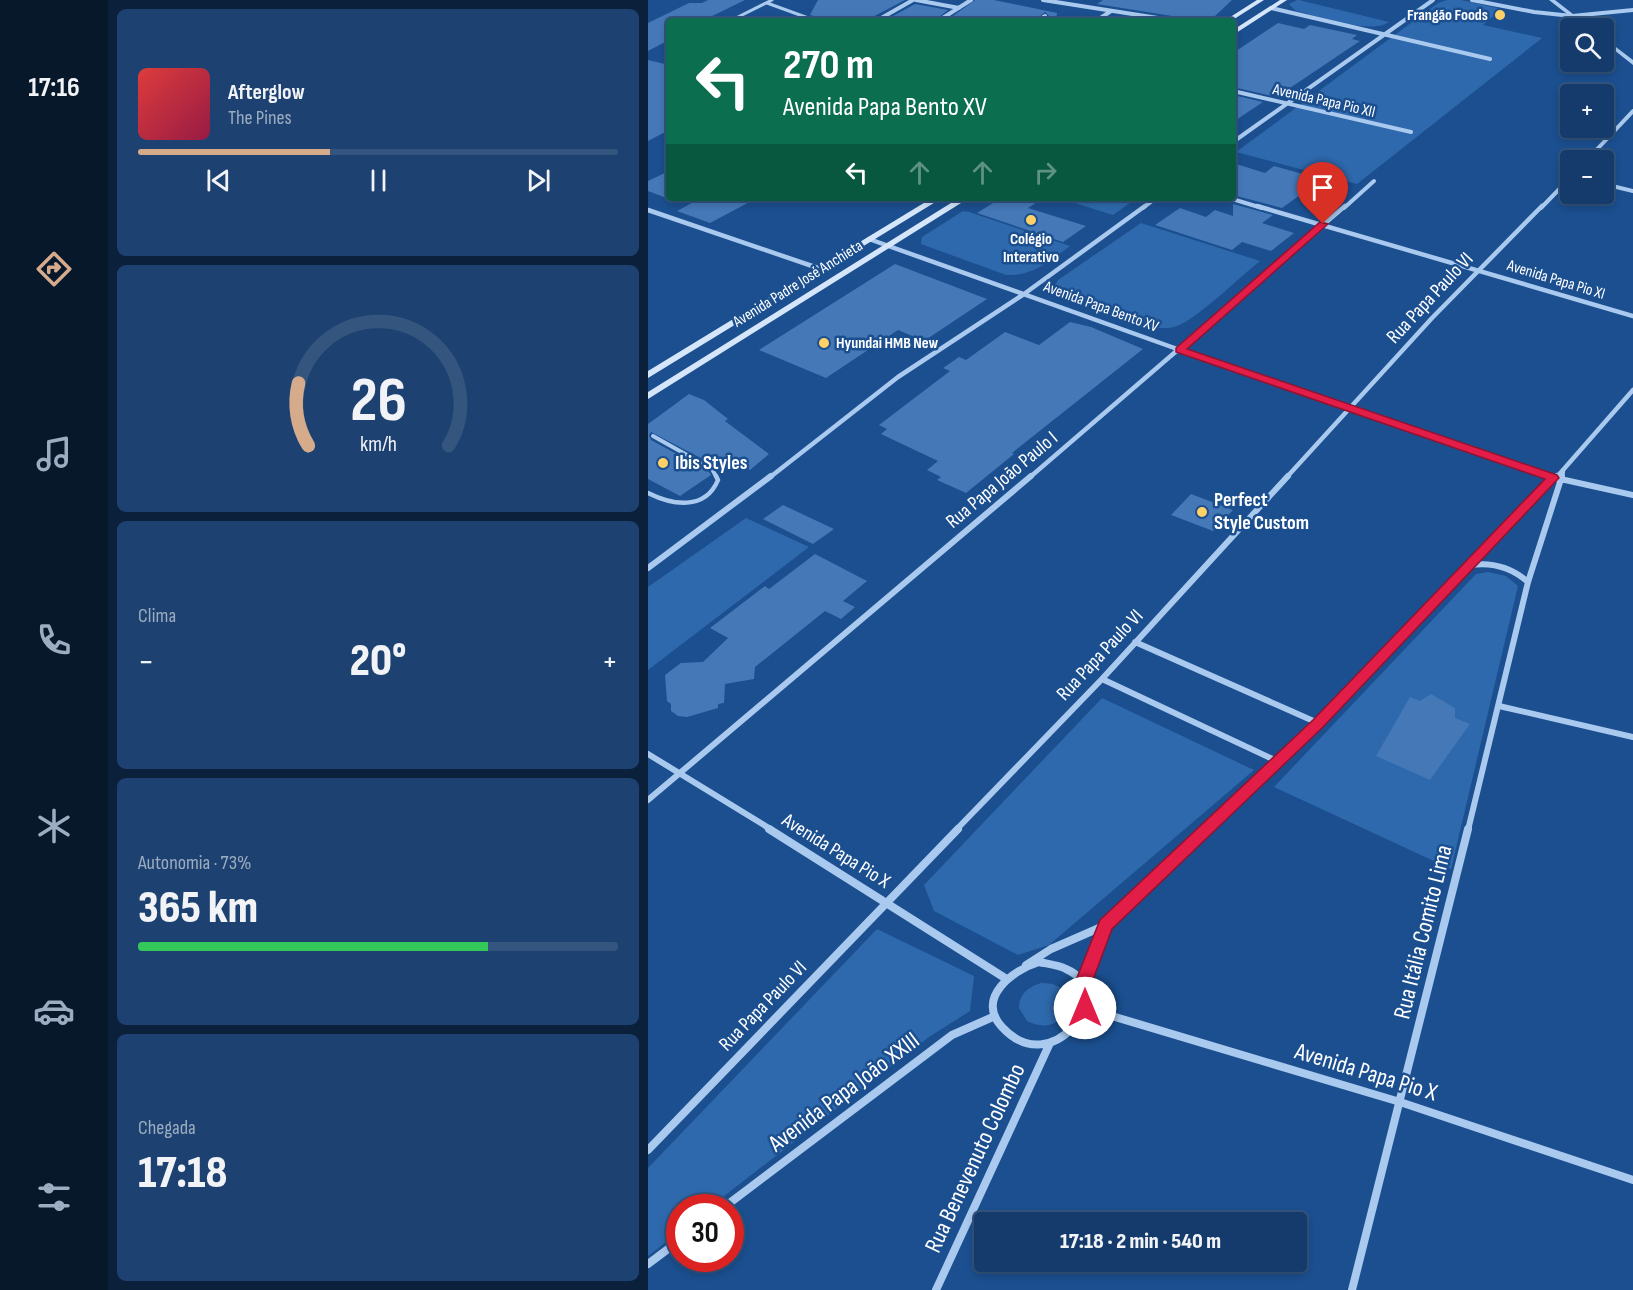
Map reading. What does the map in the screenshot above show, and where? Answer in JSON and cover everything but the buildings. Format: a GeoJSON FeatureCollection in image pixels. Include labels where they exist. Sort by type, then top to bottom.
{"type":"FeatureCollection","features":[{"type":"Feature","properties":{"kind":"main road"},"geometry":{"type":"LineString","coordinates":[[1232,18],[1261,0]]}},
{"type":"Feature","properties":{"kind":"main road"},"geometry":{"type":"LineString","coordinates":[[1236,31],[1284,0]]}},
{"type":"Feature","properties":{"kind":"main road","name":"Avenida Padre José Anchieta"},"geometry":{"type":"LineString","coordinates":[[648,375],[933,201]]}},
{"type":"Feature","properties":{"kind":"main road","name":"Avenida Padre José Anchieta"},"geometry":{"type":"LineString","coordinates":[[648,396],[960,201]]}},
{"type":"Feature","properties":{"kind":"street"},"geometry":{"type":"LineString","coordinates":[[882,18],[915,0],[959,8]]}},
{"type":"Feature","properties":{"kind":"street"},"geometry":{"type":"LineString","coordinates":[[943,18],[971,0]]}},
{"type":"Feature","properties":{"kind":"street"},"geometry":{"type":"LineString","coordinates":[[1043,0],[1159,18]]}},
{"type":"Feature","properties":{"kind":"street"},"geometry":{"type":"LineString","coordinates":[[1076,5],[1082,0]]}},
{"type":"Feature","properties":{"kind":"street"},"geometry":{"type":"LineString","coordinates":[[1236,140],[1433,0]]}},
{"type":"Feature","properties":{"kind":"street"},"geometry":{"type":"LineString","coordinates":[[1472,0],[1534,12],[1572,16],[1633,10]]}},
{"type":"Feature","properties":{"kind":"street"},"geometry":{"type":"LineString","coordinates":[[1552,0],[1575,18]]}},
{"type":"Feature","properties":{"kind":"street"},"geometry":{"type":"LineString","coordinates":[[1271,8],[1490,59]]}},
{"type":"Feature","properties":{"kind":"street"},"geometry":{"type":"LineString","coordinates":[[1100,18],[1111,10]]}},
{"type":"Feature","properties":{"kind":"street"},"geometry":{"type":"LineString","coordinates":[[1614,48],[1633,63]]}},
{"type":"Feature","properties":{"kind":"street","name":"Avenida Papa Pio XII"},"geometry":{"type":"LineString","coordinates":[[1236,92],[1285,105],[1411,132]]}},
{"type":"Feature","properties":{"kind":"street"},"geometry":{"type":"LineString","coordinates":[[1596,150],[1633,111]]}},
{"type":"Feature","properties":{"kind":"street","name":"Rua Papa João Paulo I"},"geometry":{"type":"LineString","coordinates":[[648,800],[1180,350],[1374,181]]}},
{"type":"Feature","properties":{"kind":"street"},"geometry":{"type":"LineString","coordinates":[[1614,186],[1633,191]]}},
{"type":"Feature","properties":{"kind":"street","name":"Rua Papa Paulo VI"},"geometry":{"type":"LineString","coordinates":[[648,1150],[1102,679],[1432,318],[1560,187]]}},
{"type":"Feature","properties":{"kind":"street","name":"Avenida Papa Pio XI"},"geometry":{"type":"LineString","coordinates":[[1236,200],[1633,316]]}},
{"type":"Feature","properties":{"kind":"street"},"geometry":{"type":"LineString","coordinates":[[648,568],[752,491],[898,377],[1024,294],[1152,201]]}},
{"type":"Feature","properties":{"kind":"street"},"geometry":{"type":"LineString","coordinates":[[648,210],[821,269]]}},
{"type":"Feature","properties":{"kind":"street","name":"Avenida Papa Bento XV"},"geometry":{"type":"LineString","coordinates":[[869,239],[1180,350],[1553,478],[1633,495]]}},
{"type":"Feature","properties":{"kind":"street"},"geometry":{"type":"LineString","coordinates":[[1106,925],[1083,985],[1085,1008],[1073,1030],[1050,1043],[1036,1044],[1016,1039],[1001,1027],[995,1016],[994,1003],[997,990],[1005,978],[1051,949],[1106,925],[1318,723],[1563,470],[1633,390]]}},
{"type":"Feature","properties":{"kind":"street"},"geometry":{"type":"LineString","coordinates":[[1562,480],[1563,470]]}},
{"type":"Feature","properties":{"kind":"street","name":"Rua Itália Comito Lima"},"geometry":{"type":"LineString","coordinates":[[1352,1290],[1528,582],[1562,480]]}},
{"type":"Feature","properties":{"kind":"street"},"geometry":{"type":"LineString","coordinates":[[1469,565],[1483,564],[1505,568],[1528,582]]}},
{"type":"Feature","properties":{"kind":"street"},"geometry":{"type":"LineString","coordinates":[[1135,642],[1318,723]]}},
{"type":"Feature","properties":{"kind":"street"},"geometry":{"type":"LineString","coordinates":[[1102,679],[1279,762]]}},
{"type":"Feature","properties":{"kind":"street"},"geometry":{"type":"LineString","coordinates":[[1499,706],[1633,737]]}},
{"type":"Feature","properties":{"kind":"street","name":"Avenida Papa Pio X"},"geometry":{"type":"LineString","coordinates":[[648,754],[680,771],[1005,978]]}},
{"type":"Feature","properties":{"kind":"street"},"geometry":{"type":"LineString","coordinates":[[1026,965],[1046,963],[1065,968],[1083,985]]}},
{"type":"Feature","properties":{"kind":"street","name":"Avenida Papa Pio X"},"geometry":{"type":"LineString","coordinates":[[1085,1008],[1400,1102],[1633,1180]]}},
{"type":"Feature","properties":{"kind":"street","name":"Avenida Papa João XXIII"},"geometry":{"type":"LineString","coordinates":[[742,1194],[952,1035],[995,1016]]}},
{"type":"Feature","properties":{"kind":"street","name":"Rua Benevenuto Colombo"},"geometry":{"type":"LineString","coordinates":[[936,1290],[1050,1043]]}},
{"type":"Feature","properties":{"kind":"street"},"geometry":{"type":"LineString","coordinates":[[648,1264],[666,1250]]}},
{"type":"Feature","properties":{"kind":"lane"},"geometry":{"type":"LineString","coordinates":[[736,18],[772,0]]}},
{"type":"Feature","properties":{"kind":"lane"},"geometry":{"type":"LineString","coordinates":[[767,3],[809,18]]}},
{"type":"Feature","properties":{"kind":"lane"},"geometry":{"type":"LineString","coordinates":[[788,9],[795,5]]}},
{"type":"Feature","properties":{"kind":"lane"},"geometry":{"type":"LineString","coordinates":[[648,493],[668,503],[686,505],[700,499],[716,486],[718,480],[712,469],[653,436]]}},
{"type":"Feature","properties":{"kind":"shaded area"},"geometry":{"type":"Polygon","coordinates":[[[1297,0],[1389,22],[1381,25],[1357,26],[1330,20],[1296,11],[1289,4],[1297,0]]]}},
{"type":"Feature","properties":{"kind":"shaded area"},"geometry":{"type":"Polygon","coordinates":[[[1447,0],[1461,0],[1502,9],[1483,25],[1542,38],[1357,184],[1236,152],[1438,3],[1447,0]]]}},
{"type":"Feature","properties":{"kind":"shaded area"},"geometry":{"type":"Polygon","coordinates":[[[1069,201],[1133,201],[1113,215],[1069,201]]]}},
{"type":"Feature","properties":{"kind":"shaded area"},"geometry":{"type":"Polygon","coordinates":[[[963,211],[1070,246],[1033,270],[1016,275],[1006,275],[921,244],[922,237],[963,211]]]}},
{"type":"Feature","properties":{"kind":"shaded area"},"geometry":{"type":"Polygon","coordinates":[[[1141,223],[1260,261],[1196,315],[1186,322],[1169,328],[1145,325],[1057,291],[1055,286],[1058,280],[1141,223]]]}},
{"type":"Feature","properties":{"kind":"shaded area"},"geometry":{"type":"Polygon","coordinates":[[[746,518],[809,547],[648,670],[648,587],[746,518]]]}},
{"type":"Feature","properties":{"kind":"shaded area"},"geometry":{"type":"Polygon","coordinates":[[[1488,572],[1506,576],[1518,586],[1451,869],[1274,787],[1476,574],[1488,572]]]}},
{"type":"Feature","properties":{"kind":"shaded area"},"geometry":{"type":"Polygon","coordinates":[[[1102,698],[1254,770],[1049,945],[1018,955],[934,911],[924,885],[1102,698]]]}},
{"type":"Feature","properties":{"kind":"shaded area"},"geometry":{"type":"Polygon","coordinates":[[[877,929],[974,976],[970,1011],[929,1037],[727,1194],[666,1194],[666,1242],[648,1256],[648,1168],[877,929]]]}},
{"type":"Feature","properties":{"kind":"shaded area"},"geometry":{"type":"Polygon","coordinates":[[[1041,983],[1058,987],[1064,992],[1068,1001],[1059,1020],[1048,1025],[1027,1021],[1019,1008],[1025,992],[1041,983]]]}},
{"type":"Feature","properties":{"kind":"place","name":"Frangão Foods"},"geometry":{"type":"Point","coordinates":[1500,15]}},
{"type":"Feature","properties":{"kind":"place","name":"Colégio Interativo"},"geometry":{"type":"Point","coordinates":[1031,220]}},
{"type":"Feature","properties":{"kind":"place","name":"Hyundai HMB New"},"geometry":{"type":"Point","coordinates":[824,343]}},
{"type":"Feature","properties":{"kind":"place","name":"Ibis Styles"},"geometry":{"type":"Point","coordinates":[663,463]}},
{"type":"Feature","properties":{"kind":"place","name":"Perfect Style Custom"},"geometry":{"type":"Point","coordinates":[1202,512]}},
{"type":"Feature","properties":{"kind":"route"},"geometry":{"type":"LineString","coordinates":[[1085,1008],[1086,997],[1083,985],[1106,925],[1279,762],[1553,478],[1180,350],[1323,224]]}}]}
